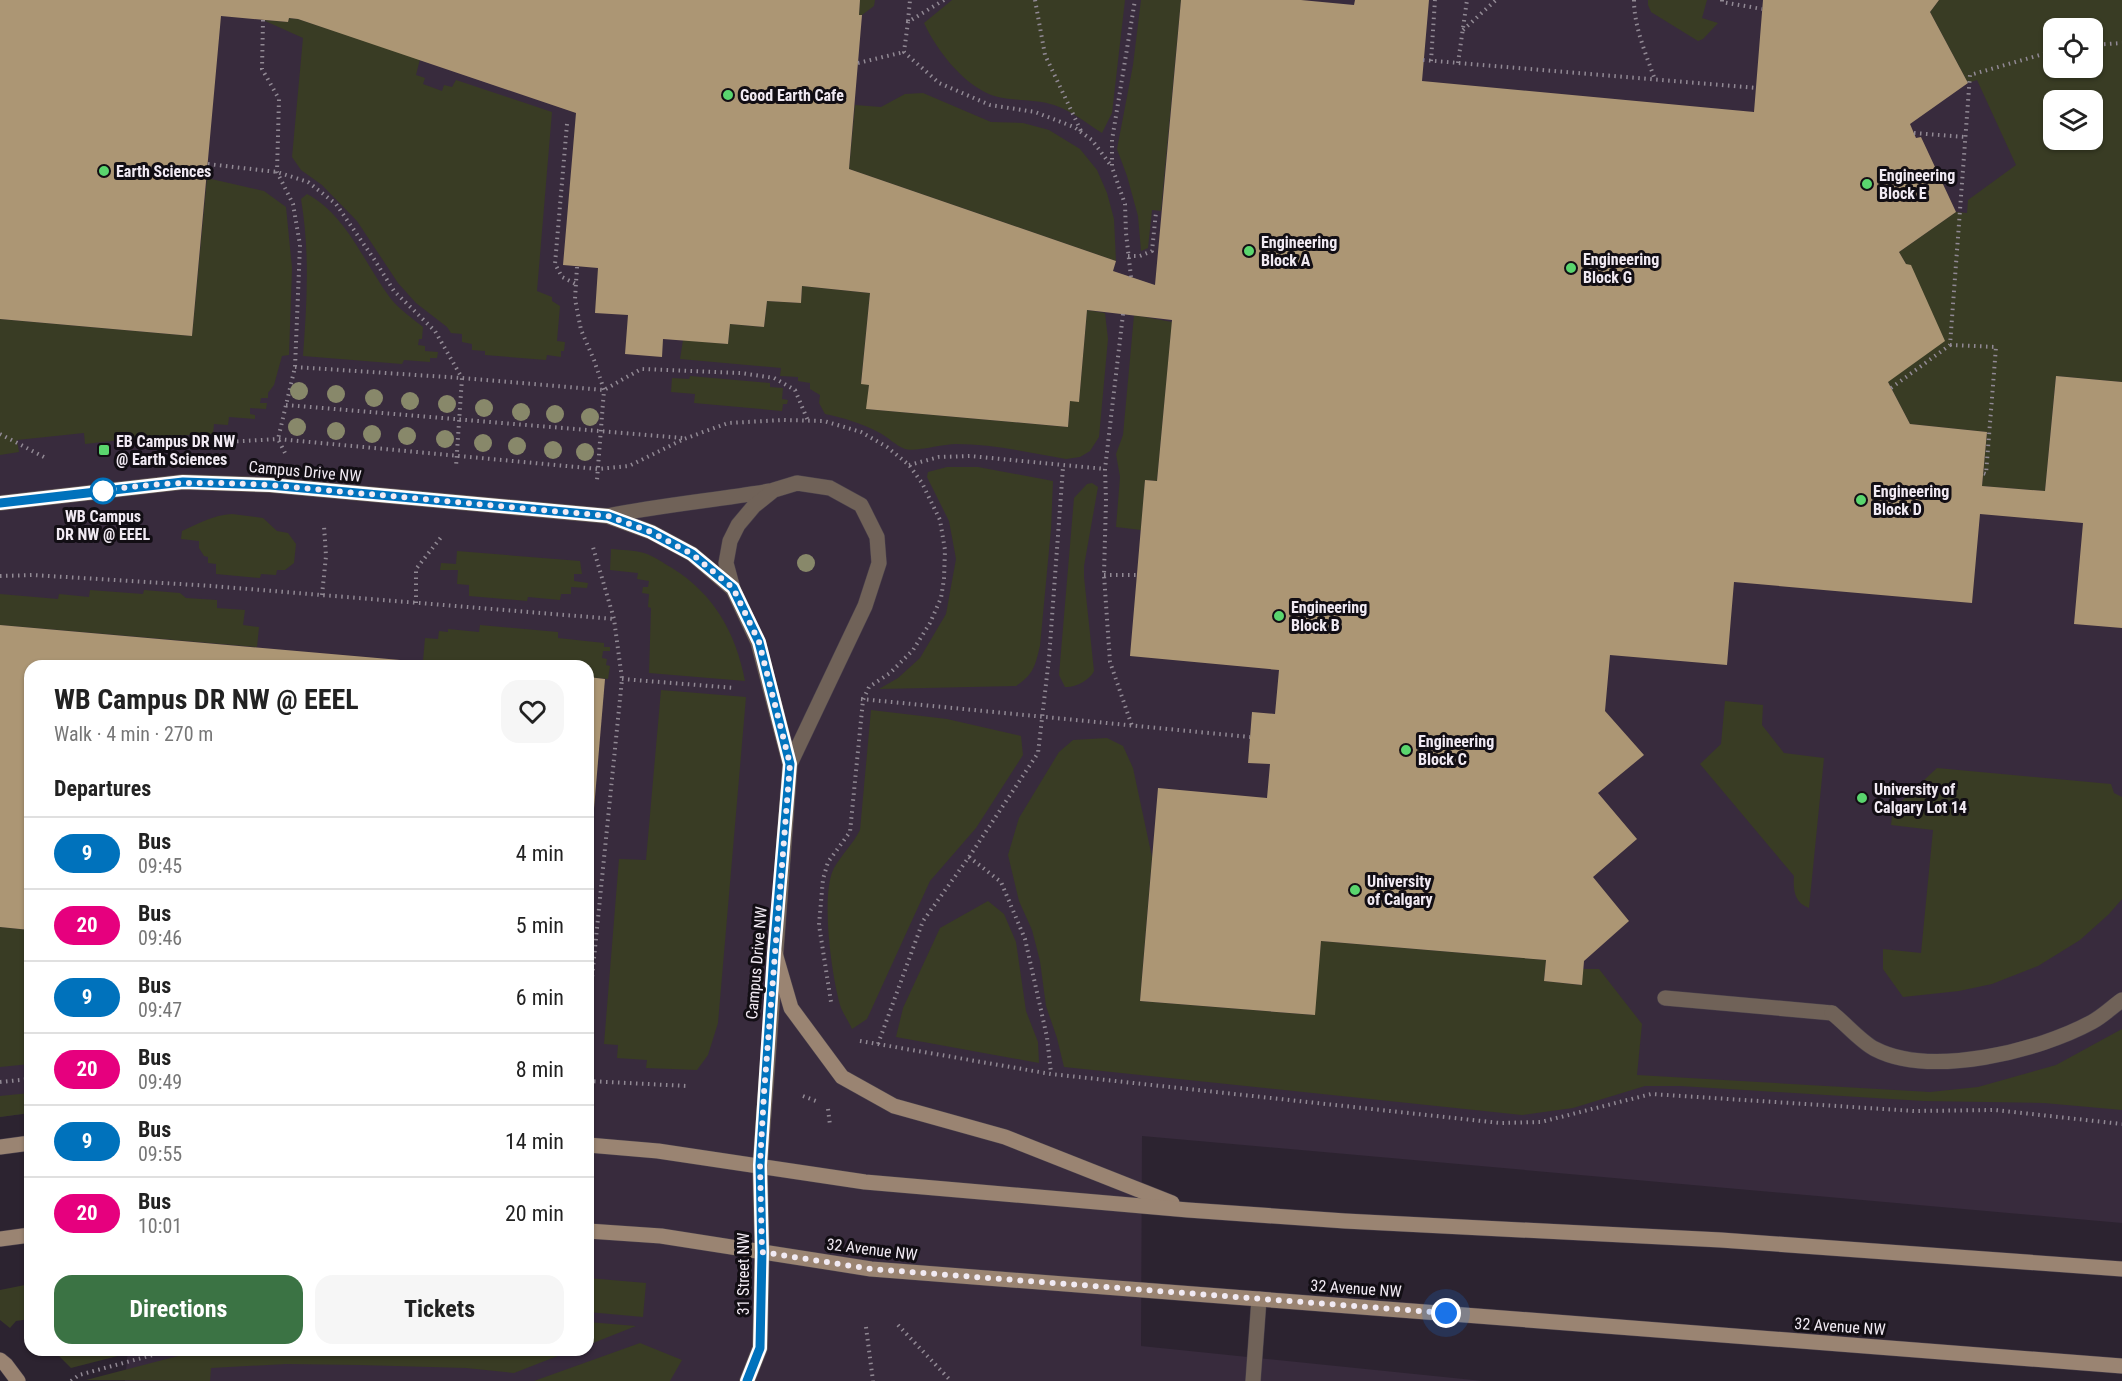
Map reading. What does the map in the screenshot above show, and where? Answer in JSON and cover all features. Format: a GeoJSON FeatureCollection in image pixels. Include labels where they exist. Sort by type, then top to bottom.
{"type":"FeatureCollection","features":[{"type":"Feature","properties":{"kind":"main road"},"geometry":{"type":"LineString","coordinates":[[774,953],[791,1008],[842,1077],[894,1106],[1005,1137],[1188,1210]]}},
{"type":"Feature","properties":{"kind":"main road"},"geometry":{"type":"LineString","coordinates":[[0,1147],[24,1144]]}},
{"type":"Feature","properties":{"kind":"main road"},"geometry":{"type":"LineString","coordinates":[[594,1146],[658,1151],[865,1182],[1188,1210],[1345,1221],[1733,1241],[2122,1269]]}},
{"type":"Feature","properties":{"kind":"main road","name":"32 Avenue NW"},"geometry":{"type":"LineString","coordinates":[[594,1232],[661,1236],[871,1269],[2122,1366]]}},
{"type":"Feature","properties":{"kind":"main road"},"geometry":{"type":"LineString","coordinates":[[0,1239],[24,1236]]}},
{"type":"Feature","properties":{"kind":"main road"},"geometry":{"type":"LineString","coordinates":[[0,1360],[18,1381]]}},
{"type":"Feature","properties":{"kind":"street","name":"Campus Drive NW"},"geometry":{"type":"LineString","coordinates":[[0,503],[183,482],[270,485],[601,516],[651,532],[692,554],[733,588]]}},
{"type":"Feature","properties":{"kind":"street","name":"Campus Drive NW"},"geometry":{"type":"LineString","coordinates":[[601,516],[718,500],[774,490],[797,483],[830,488],[861,505],[877,537],[879,563],[865,606],[790,764],[774,953],[760,1165]]}},
{"type":"Feature","properties":{"kind":"street"},"geometry":{"type":"LineString","coordinates":[[774,490],[753,506],[738,525],[730,541],[726,563],[733,588],[759,642],[790,764]]}},
{"type":"Feature","properties":{"kind":"street"},"geometry":{"type":"LineString","coordinates":[[1665,998],[1832,1013],[1874,1048],[1909,1061],[1965,1061],[2030,1048],[2092,1022],[2122,1000]]}},
{"type":"Feature","properties":{"kind":"street","name":"31 Street NW"},"geometry":{"type":"LineString","coordinates":[[747,1381],[760,1348],[762,1252],[760,1165]]}},
{"type":"Feature","properties":{"kind":"street"},"geometry":{"type":"LineString","coordinates":[[1253,1381],[1259,1299]]}},
{"type":"Feature","properties":{"kind":"path"},"geometry":{"type":"LineString","coordinates":[[904,51],[910,0]]}},
{"type":"Feature","properties":{"kind":"path"},"geometry":{"type":"LineString","coordinates":[[908,22],[944,0]]}},
{"type":"Feature","properties":{"kind":"path"},"geometry":{"type":"LineString","coordinates":[[1035,0],[1045,55],[1083,134]]}},
{"type":"Feature","properties":{"kind":"path"},"geometry":{"type":"LineString","coordinates":[[1112,167],[1112,140],[1135,0]]}},
{"type":"Feature","properties":{"kind":"path"},"geometry":{"type":"LineString","coordinates":[[1431,61],[1435,0]]}},
{"type":"Feature","properties":{"kind":"path"},"geometry":{"type":"LineString","coordinates":[[1458,63],[1467,0]]}},
{"type":"Feature","properties":{"kind":"path"},"geometry":{"type":"LineString","coordinates":[[1462,32],[1496,0]]}},
{"type":"Feature","properties":{"kind":"path"},"geometry":{"type":"LineString","coordinates":[[1634,0],[1640,36],[1655,80]]}},
{"type":"Feature","properties":{"kind":"path"},"geometry":{"type":"LineString","coordinates":[[1722,0],[1722,2],[1762,9]]}},
{"type":"Feature","properties":{"kind":"path"},"geometry":{"type":"LineString","coordinates":[[263,20],[261,69],[279,99],[277,172],[293,204],[300,245],[296,355]]}},
{"type":"Feature","properties":{"kind":"path"},"geometry":{"type":"LineString","coordinates":[[2103,44],[2122,43]]}},
{"type":"Feature","properties":{"kind":"path"},"geometry":{"type":"LineString","coordinates":[[904,51],[939,83],[990,105],[1035,112],[1074,128],[1092,140],[1112,167],[1125,204],[1131,277]]}},
{"type":"Feature","properties":{"kind":"path"},"geometry":{"type":"LineString","coordinates":[[858,63],[904,51]]}},
{"type":"Feature","properties":{"kind":"path"},"geometry":{"type":"LineString","coordinates":[[1950,345],[1970,75],[2043,54]]}},
{"type":"Feature","properties":{"kind":"path"},"geometry":{"type":"LineString","coordinates":[[1424,60],[1756,88]]}},
{"type":"Feature","properties":{"kind":"path"},"geometry":{"type":"LineString","coordinates":[[567,124],[555,264],[562,277],[576,284]]}},
{"type":"Feature","properties":{"kind":"path"},"geometry":{"type":"LineString","coordinates":[[1914,133],[1965,137]]}},
{"type":"Feature","properties":{"kind":"path"},"geometry":{"type":"LineString","coordinates":[[208,164],[277,172],[308,182],[336,204],[393,291],[435,331]]}},
{"type":"Feature","properties":{"kind":"path"},"geometry":{"type":"LineString","coordinates":[[1128,256],[1140,256],[1152,251],[1156,212]]}},
{"type":"Feature","properties":{"kind":"path"},"geometry":{"type":"LineString","coordinates":[[577,267],[575,299],[580,330],[594,360],[604,390],[598,469],[601,516],[593,549],[614,619],[622,679],[594,958]]}},
{"type":"Feature","properties":{"kind":"path"},"geometry":{"type":"LineString","coordinates":[[1123,314],[1105,470],[1104,575],[1110,663],[1132,726]]}},
{"type":"Feature","properties":{"kind":"path"},"geometry":{"type":"LineString","coordinates":[[1891,388],[1950,345],[1996,347],[1986,474],[1983,473]]}},
{"type":"Feature","properties":{"kind":"path"},"geometry":{"type":"LineString","coordinates":[[295,367],[604,390],[641,369],[741,373],[774,378],[795,390],[808,421]]}},
{"type":"Feature","properties":{"kind":"path"},"geometry":{"type":"LineString","coordinates":[[286,405],[684,438]]}},
{"type":"Feature","properties":{"kind":"path"},"geometry":{"type":"LineString","coordinates":[[207,443],[278,439],[598,469],[629,465],[684,438],[728,423],[783,420],[824,421],[861,432],[887,447],[909,465],[922,483],[940,520],[945,550],[943,588],[930,623],[914,650],[890,673],[869,687],[863,700],[850,832],[828,861],[822,891],[819,925],[832,1006]]}},
{"type":"Feature","properties":{"kind":"path"},"geometry":{"type":"LineString","coordinates":[[0,434],[44,457]]}},
{"type":"Feature","properties":{"kind":"path"},"geometry":{"type":"LineString","coordinates":[[909,465],[939,457],[970,456],[1105,470]]}},
{"type":"Feature","properties":{"kind":"path"},"geometry":{"type":"LineString","coordinates":[[878,1044],[923,921],[969,857],[1038,753],[1049,658],[1063,467]]}},
{"type":"Feature","properties":{"kind":"path"},"geometry":{"type":"LineString","coordinates":[[0,576],[33,575],[212,586],[614,619]]}},
{"type":"Feature","properties":{"kind":"path"},"geometry":{"type":"LineString","coordinates":[[1104,575],[1137,575]]}},
{"type":"Feature","properties":{"kind":"path"},"geometry":{"type":"LineString","coordinates":[[622,679],[745,689]]}},
{"type":"Feature","properties":{"kind":"path"},"geometry":{"type":"LineString","coordinates":[[851,699],[1250,737]]}},
{"type":"Feature","properties":{"kind":"path"},"geometry":{"type":"LineString","coordinates":[[969,857],[1001,882],[1025,939],[1047,1037],[1052,1074]]}},
{"type":"Feature","properties":{"kind":"path"},"geometry":{"type":"LineString","coordinates":[[855,1041],[1052,1074],[1509,1123],[1541,1122],[1651,1094],[1914,1111],[1995,1110],[2122,1124]]}},
{"type":"Feature","properties":{"kind":"path"},"geometry":{"type":"LineString","coordinates":[[0,1082],[24,1080]]}},
{"type":"Feature","properties":{"kind":"path"},"geometry":{"type":"LineString","coordinates":[[594,1081],[687,1086]]}},
{"type":"Feature","properties":{"kind":"path"},"geometry":{"type":"LineString","coordinates":[[827,1105],[830,1125]]}},
{"type":"Feature","properties":{"kind":"path"},"geometry":{"type":"LineString","coordinates":[[898,1325],[951,1381]]}},
{"type":"Feature","properties":{"kind":"path"},"geometry":{"type":"LineString","coordinates":[[866,1327],[873,1381]]}},
{"type":"Feature","properties":{"kind":"path"},"geometry":{"type":"LineString","coordinates":[[71,1381],[79,1375],[149,1356]]}},
{"type":"Feature","properties":{"kind":"shaded area","name":"University of Calgary"},"geometry":{"type":"Polygon","coordinates":[[[0,0],[2122,0],[2122,1223],[1142,1136],[1141,1346],[1483,1381],[125,1381],[127,1356],[594,1356],[594,660],[24,660],[24,1114],[0,1117],[0,0]]]}},
{"type":"Feature","properties":{"kind":"green space"},"geometry":{"type":"Polygon","coordinates":[[[860,0],[875,0],[874,6],[859,15],[860,0]]]}},
{"type":"Feature","properties":{"kind":"green space"},"geometry":{"type":"Polygon","coordinates":[[[952,0],[1125,0],[1112,113],[1102,133],[1054,105],[998,97],[986,93],[964,77],[945,57],[924,23],[952,0]]]}},
{"type":"Feature","properties":{"kind":"green space"},"geometry":{"type":"Polygon","coordinates":[[[1141,0],[1181,0],[1161,211],[1152,210],[1148,248],[1141,251],[1138,216],[1117,149],[1133,65],[1141,0]]]}},
{"type":"Feature","properties":{"kind":"green space"},"geometry":{"type":"Polygon","coordinates":[[[1648,0],[1707,0],[1702,18],[1718,23],[1703,39],[1698,41],[1651,12],[1648,0]]]}},
{"type":"Feature","properties":{"kind":"green space"},"geometry":{"type":"Polygon","coordinates":[[[1939,0],[2122,0],[2122,382],[2056,376],[2045,491],[1982,486],[1987,432],[1910,424],[1888,382],[1906,264],[1899,252],[1956,212],[1967,213],[1968,200],[2016,165],[1977,80],[1968,83],[1930,12],[1939,0]]]}},
{"type":"Feature","properties":{"kind":"green space"},"geometry":{"type":"Polygon","coordinates":[[[289,18],[420,59],[416,75],[425,78],[423,84],[442,91],[444,85],[452,87],[456,80],[552,112],[537,291],[552,297],[552,301],[560,306],[557,341],[565,342],[561,357],[547,355],[546,360],[485,355],[485,351],[472,350],[472,344],[462,342],[462,334],[451,333],[447,327],[416,303],[398,283],[357,221],[322,185],[301,170],[292,157],[303,38],[263,20],[288,22],[289,18]]]}},
{"type":"Feature","properties":{"kind":"green space"},"geometry":{"type":"Polygon","coordinates":[[[923,93],[991,122],[1023,123],[1049,130],[1080,149],[1097,170],[1107,193],[1114,219],[1116,261],[849,169],[855,105],[881,107],[905,94],[923,93]]]}},
{"type":"Feature","properties":{"kind":"green space"},"geometry":{"type":"Polygon","coordinates":[[[207,178],[264,191],[286,207],[292,268],[289,355],[282,356],[268,398],[261,398],[260,403],[267,403],[266,409],[250,408],[250,414],[255,415],[255,419],[229,417],[228,425],[214,424],[213,434],[147,437],[85,444],[84,433],[17,440],[19,452],[0,455],[0,319],[192,336],[207,178]]]}},
{"type":"Feature","properties":{"kind":"green space"},"geometry":{"type":"Polygon","coordinates":[[[307,194],[321,203],[344,227],[391,299],[423,327],[422,339],[419,339],[418,345],[425,346],[425,351],[438,352],[437,358],[430,358],[430,362],[404,360],[402,364],[303,356],[307,258],[301,199],[307,194]]]}},
{"type":"Feature","properties":{"kind":"green space"},"geometry":{"type":"Polygon","coordinates":[[[802,286],[870,293],[861,383],[869,385],[867,409],[1068,427],[1070,401],[1079,401],[1087,310],[1105,313],[1108,339],[1099,437],[1090,451],[1080,457],[1066,459],[970,444],[905,449],[865,426],[825,414],[819,403],[820,395],[810,389],[810,383],[798,381],[798,377],[780,376],[781,368],[680,359],[683,340],[728,344],[730,324],[764,327],[767,301],[801,303],[802,286]]]}},
{"type":"Feature","properties":{"kind":"green space"},"geometry":{"type":"Polygon","coordinates":[[[1134,315],[1172,322],[1157,481],[1145,480],[1141,530],[1116,527],[1120,477],[1116,454],[1123,435],[1134,315]]]}},
{"type":"Feature","properties":{"kind":"green space"},"geometry":{"type":"Polygon","coordinates":[[[690,376],[770,383],[770,387],[783,388],[782,399],[788,400],[787,404],[783,404],[782,411],[694,403],[695,394],[671,392],[672,378],[689,379],[690,376]]]}},
{"type":"Feature","properties":{"kind":"green space"},"geometry":{"type":"Polygon","coordinates":[[[947,467],[978,467],[1053,481],[1051,529],[1037,659],[1030,673],[1016,686],[879,689],[898,678],[920,658],[946,614],[956,559],[949,521],[927,477],[928,472],[947,467]]]}},
{"type":"Feature","properties":{"kind":"green space"},"geometry":{"type":"Polygon","coordinates":[[[1092,483],[1098,487],[1084,577],[1094,671],[1082,683],[1065,687],[1059,675],[1074,498],[1087,484],[1092,483]]]}},
{"type":"Feature","properties":{"kind":"green space"},"geometry":{"type":"Polygon","coordinates":[[[232,514],[263,518],[277,531],[288,533],[296,544],[294,563],[285,570],[277,570],[276,575],[261,574],[260,578],[216,574],[216,564],[208,563],[208,557],[204,556],[199,548],[199,541],[181,539],[182,531],[212,518],[232,514]]]}},
{"type":"Feature","properties":{"kind":"green space"},"geometry":{"type":"Polygon","coordinates":[[[611,549],[636,551],[651,556],[687,578],[700,590],[721,616],[729,631],[745,681],[649,673],[651,608],[648,607],[649,594],[642,593],[643,587],[648,587],[649,581],[637,579],[638,573],[610,570],[611,549]]]}},
{"type":"Feature","properties":{"kind":"green space"},"geometry":{"type":"Polygon","coordinates":[[[457,551],[580,561],[582,574],[574,574],[574,581],[588,583],[587,588],[571,587],[571,594],[561,594],[560,600],[528,597],[527,601],[469,596],[469,585],[457,584],[458,570],[440,570],[441,563],[456,564],[457,551]]]}},
{"type":"Feature","properties":{"kind":"green space"},"geometry":{"type":"Polygon","coordinates":[[[90,590],[143,594],[144,590],[180,593],[186,598],[217,600],[217,608],[245,610],[243,625],[259,627],[257,647],[0,625],[0,594],[58,599],[59,594],[89,597],[90,590]]]}},
{"type":"Feature","properties":{"kind":"green space"},"geometry":{"type":"Polygon","coordinates":[[[480,625],[558,632],[558,638],[604,643],[604,647],[610,647],[610,651],[603,651],[602,658],[607,659],[606,665],[610,666],[608,679],[594,678],[594,660],[423,660],[425,638],[438,639],[439,631],[448,632],[448,629],[479,632],[480,625]]]}},
{"type":"Feature","properties":{"kind":"green space"},"geometry":{"type":"Polygon","coordinates":[[[661,690],[746,697],[718,1023],[708,1055],[697,1070],[646,1068],[647,1060],[617,1058],[618,1045],[604,1044],[619,859],[646,860],[661,690]]]}},
{"type":"Feature","properties":{"kind":"green space"},"geometry":{"type":"Polygon","coordinates":[[[1725,701],[1763,705],[1762,725],[1784,753],[1824,758],[1809,908],[1797,899],[1794,891],[1794,876],[1700,764],[1721,744],[1725,701]]]}},
{"type":"Feature","properties":{"kind":"green space"},"geometry":{"type":"Polygon","coordinates":[[[871,710],[947,719],[1021,736],[1023,755],[976,828],[930,881],[867,1019],[852,1029],[841,1008],[834,978],[829,937],[828,897],[834,868],[860,830],[871,710]]]}},
{"type":"Feature","properties":{"kind":"green space"},"geometry":{"type":"Polygon","coordinates":[[[1107,738],[1123,746],[1133,768],[1152,857],[1140,1001],[1314,1015],[1321,941],[1546,960],[1544,981],[1581,985],[1583,969],[1599,969],[1642,1024],[1637,1075],[1930,1092],[1978,1087],[2056,1065],[2122,1029],[2122,1110],[2044,1103],[1923,1101],[1680,1086],[1645,1086],[1573,1108],[1522,1115],[1064,1067],[1046,1006],[1040,961],[1032,930],[1019,901],[1008,855],[1019,818],[1059,752],[1073,740],[1107,738]]]}},
{"type":"Feature","properties":{"kind":"green space"},"geometry":{"type":"Polygon","coordinates":[[[1937,768],[2111,784],[2114,793],[2122,797],[2122,899],[2080,940],[2038,966],[1992,984],[1959,991],[1903,997],[1883,969],[1883,949],[1921,953],[1933,830],[1891,825],[1893,809],[1937,768]]]}},
{"type":"Feature","properties":{"kind":"green space"},"geometry":{"type":"Polygon","coordinates":[[[988,901],[1004,914],[1016,942],[1026,1011],[1038,1042],[1039,1063],[896,1037],[903,1008],[940,928],[988,901]]]}},
{"type":"Feature","properties":{"kind":"green space"},"geometry":{"type":"Polygon","coordinates":[[[0,927],[24,929],[24,1065],[0,1067],[0,927]]]}},
{"type":"Feature","properties":{"kind":"green space"},"geometry":{"type":"Polygon","coordinates":[[[24,1094],[24,1114],[0,1117],[0,1096],[24,1094]]]}},
{"type":"Feature","properties":{"kind":"green space"},"geometry":{"type":"Polygon","coordinates":[[[594,1279],[646,1283],[643,1317],[594,1313],[594,1279]]]}},
{"type":"Feature","properties":{"kind":"green space"},"geometry":{"type":"Polygon","coordinates":[[[24,1285],[24,1320],[16,1321],[10,1328],[0,1320],[0,1290],[24,1285]]]}},
{"type":"Feature","properties":{"kind":"green space"},"geometry":{"type":"Polygon","coordinates":[[[594,1322],[636,1326],[594,1343],[594,1322]]]}},
{"type":"Feature","properties":{"kind":"green space"},"geometry":{"type":"Polygon","coordinates":[[[640,1343],[682,1360],[670,1381],[534,1381],[640,1343]]]}},
{"type":"Feature","properties":{"kind":"green space"},"geometry":{"type":"Polygon","coordinates":[[[59,1356],[118,1356],[71,1368],[59,1356]]]}},
{"type":"Feature","properties":{"kind":"green space"},"geometry":{"type":"Polygon","coordinates":[[[178,1356],[558,1356],[514,1373],[466,1368],[286,1364],[211,1368],[210,1381],[86,1380],[178,1356]]]}},
{"type":"Feature","properties":{"kind":"building"},"geometry":{"type":"Polygon","coordinates":[[[0,0],[860,0],[859,15],[862,15],[849,169],[1116,261],[1113,271],[1155,285],[1181,0],[1301,0],[1354,5],[1355,0],[1429,0],[1422,81],[1754,112],[1763,0],[1939,0],[1930,12],[1968,83],[1910,124],[1916,138],[1921,137],[1956,212],[1899,252],[1906,264],[1911,265],[1945,341],[1888,382],[1910,424],[1987,432],[1982,486],[2045,491],[2056,376],[2122,382],[2122,628],[2074,624],[2083,523],[1980,514],[1972,603],[1734,582],[1727,665],[1610,655],[1605,711],[1644,755],[1598,793],[1637,839],[1593,877],[1629,921],[1584,961],[1582,985],[1544,981],[1546,960],[1321,941],[1315,1015],[1140,1001],[1158,788],[1267,798],[1270,764],[1248,763],[1252,712],[1275,714],[1279,670],[1130,656],[1145,480],[1157,481],[1172,320],[1087,310],[1079,402],[1070,401],[1068,427],[866,409],[869,385],[861,384],[870,293],[802,286],[801,303],[767,301],[764,327],[730,324],[728,344],[663,339],[662,357],[625,354],[628,315],[595,313],[598,268],[563,265],[576,113],[298,19],[289,18],[288,22],[221,16],[192,336],[0,319],[0,0]]]}},
{"type":"Feature","properties":{"kind":"building"},"geometry":{"type":"Polygon","coordinates":[[[0,625],[400,660],[24,660],[24,929],[0,927],[0,625]]]}},
{"type":"Feature","properties":{"kind":"building"},"geometry":{"type":"Polygon","coordinates":[[[594,678],[605,679],[594,809],[594,678]]]}},
{"type":"Feature","properties":{"kind":"bus line","name":"9"},"geometry":{"type":"LineString","coordinates":[[0,503],[183,482],[220,482],[608,516],[651,532],[692,554],[733,588],[759,642],[790,764],[774,953],[760,1165],[762,1252],[760,1348],[747,1381]]}},
{"type":"Feature","properties":{"kind":"place","name":"Good Earth Cafe"},"geometry":{"type":"Point","coordinates":[728,95]}},
{"type":"Feature","properties":{"kind":"place","name":"Earth Sciences"},"geometry":{"type":"Point","coordinates":[104,171]}},
{"type":"Feature","properties":{"kind":"place","name":"Engineering Block E"},"geometry":{"type":"Point","coordinates":[1867,184]}},
{"type":"Feature","properties":{"kind":"place","name":"Engineering Block A"},"geometry":{"type":"Point","coordinates":[1249,251]}},
{"type":"Feature","properties":{"kind":"place","name":"Engineering Block G"},"geometry":{"type":"Point","coordinates":[1571,268]}},
{"type":"Feature","properties":{"kind":"place","name":"EB Campus DR NW @ Earth Sciences"},"geometry":{"type":"Point","coordinates":[104,450]}},
{"type":"Feature","properties":{"kind":"place","name":"WB Campus DR NW @ EEEL"},"geometry":{"type":"Point","coordinates":[103,491]}},
{"type":"Feature","properties":{"kind":"place","name":"Engineering Block D"},"geometry":{"type":"Point","coordinates":[1861,500]}},
{"type":"Feature","properties":{"kind":"place","name":"Engineering Block B"},"geometry":{"type":"Point","coordinates":[1279,616]}},
{"type":"Feature","properties":{"kind":"place","name":"Engineering Block C"},"geometry":{"type":"Point","coordinates":[1406,750]}},
{"type":"Feature","properties":{"kind":"place","name":"University of Calgary Lot 14"},"geometry":{"type":"Point","coordinates":[1862,798]}},
{"type":"Feature","properties":{"kind":"place","name":"University of Calgary"},"geometry":{"type":"Point","coordinates":[1355,890]}},
{"type":"Feature","properties":{"kind":"route"},"geometry":{"type":"LineString","coordinates":[[103,491],[183,482],[220,482],[608,516],[651,532],[692,554],[733,588],[759,642],[790,764],[764,1093],[760,1165],[762,1252],[871,1269],[1446,1313]]}}]}
